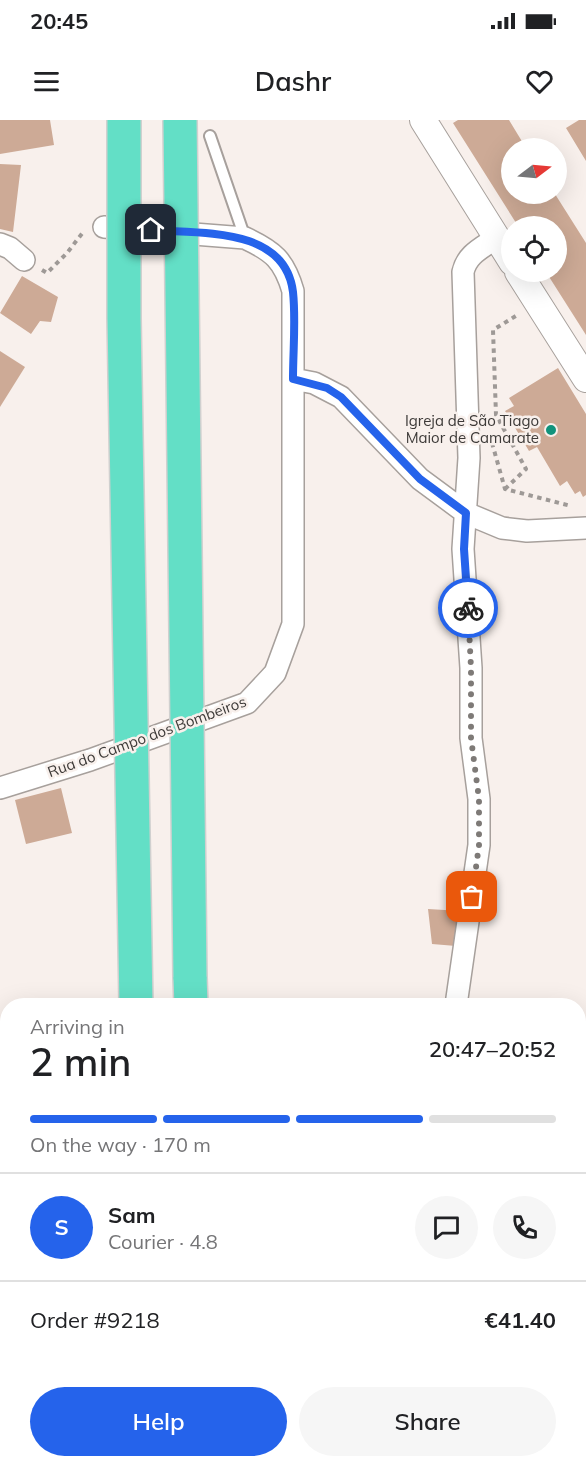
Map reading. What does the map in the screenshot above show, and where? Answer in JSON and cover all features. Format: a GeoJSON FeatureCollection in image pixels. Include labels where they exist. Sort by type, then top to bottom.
{"type":"FeatureCollection","features":[{"type":"Feature","properties":{"kind":"highway"},"geometry":{"type":"LineString","coordinates":[[124,120],[125,341],[136,998]]}},
{"type":"Feature","properties":{"kind":"highway"},"geometry":{"type":"LineString","coordinates":[[180,120],[190,998]]}},
{"type":"Feature","properties":{"kind":"street"},"geometry":{"type":"LineString","coordinates":[[430,123],[501,246]]}},
{"type":"Feature","properties":{"kind":"street"},"geometry":{"type":"LineString","coordinates":[[104,227],[245,238]]}},
{"type":"Feature","properties":{"kind":"street","name":"Rua do Campo dos Bombeiros"},"geometry":{"type":"LineString","coordinates":[[0,788],[90,760],[248,703],[275,673],[292,624],[293,291],[288,273],[278,258],[266,248],[245,238]]}},
{"type":"Feature","properties":{"kind":"street"},"geometry":{"type":"LineString","coordinates":[[457,998],[479,845],[479,799],[471,738],[471,668],[464,549],[469,458],[463,272],[465,262],[471,255],[496,238]]}},
{"type":"Feature","properties":{"kind":"street"},"geometry":{"type":"LineString","coordinates":[[0,244],[24,260]]}},
{"type":"Feature","properties":{"kind":"street"},"geometry":{"type":"LineString","coordinates":[[524,282],[586,379]]}},
{"type":"Feature","properties":{"kind":"street"},"geometry":{"type":"LineString","coordinates":[[293,379],[327,388],[341,397],[420,479],[466,513],[502,528],[527,531],[586,528]]}},
{"type":"Feature","properties":{"kind":"lane"},"geometry":{"type":"LineString","coordinates":[[210,136],[245,238]]}},
{"type":"Feature","properties":{"kind":"path"},"geometry":{"type":"LineString","coordinates":[[24,260],[46,273],[67,253],[86,228],[104,227]]}},
{"type":"Feature","properties":{"kind":"path"},"geometry":{"type":"LineString","coordinates":[[505,489],[526,469],[496,415],[493,330],[538,303]]}},
{"type":"Feature","properties":{"kind":"path"},"geometry":{"type":"LineString","coordinates":[[498,464],[505,489]]}},
{"type":"Feature","properties":{"kind":"path"},"geometry":{"type":"LineString","coordinates":[[505,489],[576,507]]}},
{"type":"Feature","properties":{"kind":"building"},"geometry":{"type":"Polygon","coordinates":[[[0,120],[50,120],[54,145],[0,154],[0,120]]]}},
{"type":"Feature","properties":{"kind":"building"},"geometry":{"type":"Polygon","coordinates":[[[458,120],[509,120],[520,138],[501,138],[501,199],[453,123],[458,120]]]}},
{"type":"Feature","properties":{"kind":"building"},"geometry":{"type":"Polygon","coordinates":[[[579,120],[586,120],[586,161],[566,128],[579,120]]]}},
{"type":"Feature","properties":{"kind":"building"},"geometry":{"type":"Polygon","coordinates":[[[0,164],[21,165],[13,232],[0,229],[0,164]]]}},
{"type":"Feature","properties":{"kind":"building"},"geometry":{"type":"Polygon","coordinates":[[[504,204],[561,204],[586,243],[586,335],[552,282],[567,282],[567,216],[512,216],[504,204]]]}},
{"type":"Feature","properties":{"kind":"building"},"geometry":{"type":"Polygon","coordinates":[[[22,276],[58,297],[51,322],[40,321],[31,334],[0,313],[22,276]]]}},
{"type":"Feature","properties":{"kind":"building"},"geometry":{"type":"Polygon","coordinates":[[[0,351],[25,367],[0,407],[0,351]]]}},
{"type":"Feature","properties":{"kind":"building","name":"Igreja de São Tiago Maior de Camarate"},"geometry":{"type":"Polygon","coordinates":[[[558,368],[586,414],[586,495],[583,497],[580,491],[575,494],[567,481],[560,486],[537,447],[529,451],[505,411],[514,406],[509,398],[558,368]]]}},
{"type":"Feature","properties":{"kind":"building"},"geometry":{"type":"Polygon","coordinates":[[[61,788],[72,833],[26,844],[15,800],[61,788]]]}},
{"type":"Feature","properties":{"kind":"building"},"geometry":{"type":"Polygon","coordinates":[[[428,909],[461,911],[456,946],[432,944],[428,909]]]}},
{"type":"Feature","properties":{"kind":"way so far"},"geometry":{"type":"LineString","coordinates":[[468,608],[471,738],[479,799],[479,845],[472,897]]}},
{"type":"Feature","properties":{"kind":"place","name":"Igreja de São Tiago Maior de Camarate"},"geometry":{"type":"Point","coordinates":[551,430]}},
{"type":"Feature","properties":{"kind":"route"},"geometry":{"type":"LineString","coordinates":[[151,230],[245,238],[266,248],[278,258],[288,273],[293,291],[293,379],[314,383],[341,397],[420,479],[444,499],[466,513],[464,549],[468,608]]}}]}
